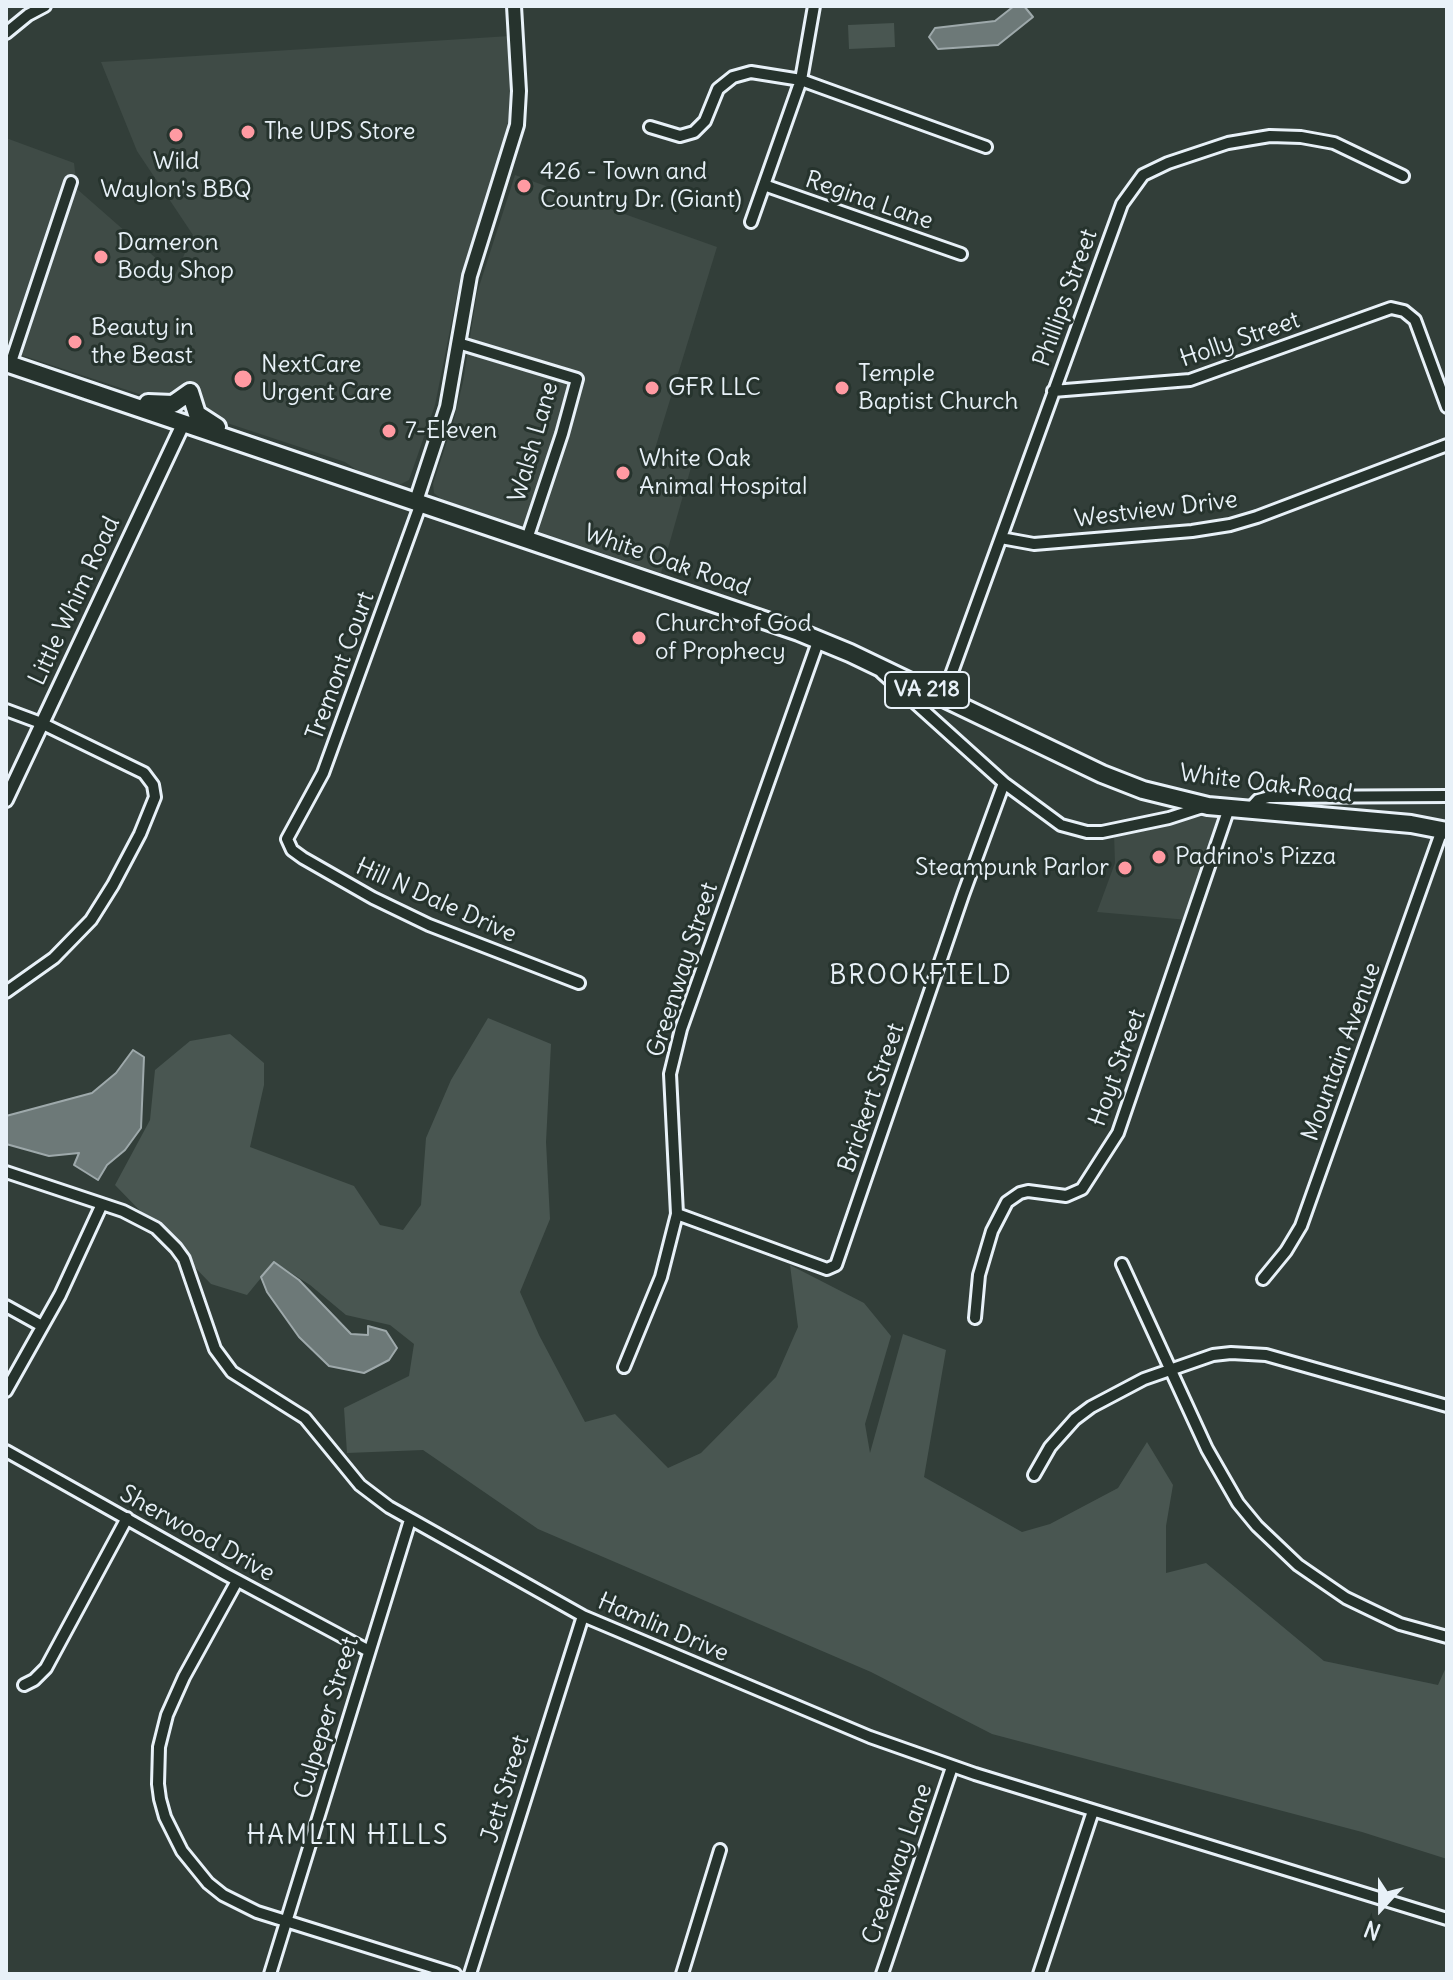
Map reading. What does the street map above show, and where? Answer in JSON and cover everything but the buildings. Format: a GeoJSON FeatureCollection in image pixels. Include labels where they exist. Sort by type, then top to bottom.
{"type":"FeatureCollection","features":[{"type":"Feature","properties":{"kind":"main road","name":"White Oak Road"},"geometry":{"type":"LineString","coordinates":[[8,364],[819,639],[1122,782],[1208,806],[1411,824],[1444,830]]}},
{"type":"Feature","properties":{"kind":"main road"},"geometry":{"type":"LineString","coordinates":[[122,401],[173,404],[190,392],[194,410],[202,418],[251,445]]}},
{"type":"Feature","properties":{"kind":"street"},"geometry":{"type":"LineString","coordinates":[[6,33],[45,6]]}},
{"type":"Feature","properties":{"kind":"street"},"geometry":{"type":"LineString","coordinates":[[419,502],[442,423],[470,276],[517,125],[519,91],[514,6]]}},
{"type":"Feature","properties":{"kind":"street"},"geometry":{"type":"LineString","coordinates":[[751,222],[801,80],[814,6]]}},
{"type":"Feature","properties":{"kind":"street"},"geometry":{"type":"LineString","coordinates":[[650,127],[680,136],[694,132],[705,121],[718,89],[724,82],[742,73],[801,80],[986,147]]}},
{"type":"Feature","properties":{"kind":"street","name":"Phillips Street"},"geometry":{"type":"LineString","coordinates":[[943,697],[1122,204],[1143,175],[1157,166],[1228,143],[1270,136],[1334,143],[1403,176]]}},
{"type":"Feature","properties":{"kind":"street"},"geometry":{"type":"LineString","coordinates":[[8,364],[71,182]]}},
{"type":"Feature","properties":{"kind":"street","name":"Regina Lane"},"geometry":{"type":"LineString","coordinates":[[764,185],[961,254]]}},
{"type":"Feature","properties":{"kind":"street","name":"Holly Street"},"geometry":{"type":"LineString","coordinates":[[1053,391],[1190,380],[1385,309],[1397,309],[1409,315],[1421,335],[1447,407]]}},
{"type":"Feature","properties":{"kind":"street","name":"Walsh Lane"},"geometry":{"type":"LineString","coordinates":[[458,343],[577,379],[527,539]]}},
{"type":"Feature","properties":{"kind":"street","name":"Little Whim Road"},"geometry":{"type":"LineString","coordinates":[[6,800],[184,422]]}},
{"type":"Feature","properties":{"kind":"street","name":"Westview Drive"},"geometry":{"type":"LineString","coordinates":[[1001,538],[1034,544],[1230,525],[1447,445]]}},
{"type":"Feature","properties":{"kind":"street","name":"Tremont Court"},"geometry":{"type":"LineString","coordinates":[[287,839],[323,773],[419,502]]}},
{"type":"Feature","properties":{"kind":"street","name":"Greenway Street"},"geometry":{"type":"LineString","coordinates":[[624,1367],[661,1277],[677,1214],[670,1074],[681,1029],[819,639]]}},
{"type":"Feature","properties":{"kind":"street"},"geometry":{"type":"LineString","coordinates":[[850,653],[879,671],[1004,783],[1051,819],[1070,828],[1087,832],[1134,826],[1208,806]]}},
{"type":"Feature","properties":{"kind":"street"},"geometry":{"type":"LineString","coordinates":[[6,710],[41,723],[144,773],[153,785],[155,797],[120,872],[91,920],[54,958],[6,992]]}},
{"type":"Feature","properties":{"kind":"street","name":"Brickert Street"},"geometry":{"type":"LineString","coordinates":[[677,1214],[827,1269],[836,1265],[1004,783]]}},
{"type":"Feature","properties":{"kind":"street"},"geometry":{"type":"LineString","coordinates":[[1249,810],[1258,800],[1269,797],[1447,796]]}},
{"type":"Feature","properties":{"kind":"street","name":"Hoyt Street"},"geometry":{"type":"LineString","coordinates":[[975,1318],[979,1275],[992,1231],[1007,1202],[1028,1191],[1066,1196],[1082,1189],[1118,1133],[1229,808]]}},
{"type":"Feature","properties":{"kind":"street","name":"Mountain Avenue"},"geometry":{"type":"LineString","coordinates":[[1263,1279],[1301,1226],[1444,830]]}},
{"type":"Feature","properties":{"kind":"street","name":"Hill N Dale Drive"},"geometry":{"type":"LineString","coordinates":[[287,839],[292,850],[303,858],[373,898],[451,935],[579,983]]}},
{"type":"Feature","properties":{"kind":"street","name":"Hamlin Drive"},"geometry":{"type":"LineString","coordinates":[[6,1172],[143,1220],[167,1237],[184,1259],[210,1335],[223,1361],[243,1381],[305,1418],[360,1485],[389,1507],[583,1616],[870,1737],[952,1767],[1447,1919]]}},
{"type":"Feature","properties":{"kind":"street"},"geometry":{"type":"LineString","coordinates":[[6,1391],[75,1264],[102,1204]]}},
{"type":"Feature","properties":{"kind":"street"},"geometry":{"type":"LineString","coordinates":[[1122,1264],[1222,1477],[1238,1503],[1274,1544],[1310,1574],[1346,1598],[1400,1624],[1447,1637]]}},
{"type":"Feature","properties":{"kind":"street"},"geometry":{"type":"LineString","coordinates":[[6,1306],[42,1326]]}},
{"type":"Feature","properties":{"kind":"street"},"geometry":{"type":"LineString","coordinates":[[1034,1475],[1056,1439],[1091,1407],[1170,1368],[1213,1355],[1266,1355],[1447,1406]]}},
{"type":"Feature","properties":{"kind":"street","name":"Sherwood Drive"},"geometry":{"type":"LineString","coordinates":[[6,1451],[369,1651]]}},
{"type":"Feature","properties":{"kind":"street"},"geometry":{"type":"LineString","coordinates":[[24,1685],[46,1668],[127,1518]]}},
{"type":"Feature","properties":{"kind":"street","name":"Culpeper Street"},"geometry":{"type":"LineString","coordinates":[[270,1974],[410,1520]]}},
{"type":"Feature","properties":{"kind":"street"},"geometry":{"type":"LineString","coordinates":[[237,1581],[167,1715],[159,1747],[158,1784],[173,1835],[198,1872],[223,1895],[239,1904],[455,1974]]}},
{"type":"Feature","properties":{"kind":"street","name":"Jett Street"},"geometry":{"type":"LineString","coordinates":[[470,1974],[583,1616]]}},
{"type":"Feature","properties":{"kind":"street","name":"Creekway Lane"},"geometry":{"type":"LineString","coordinates":[[882,1974],[952,1767]]}},
{"type":"Feature","properties":{"kind":"street"},"geometry":{"type":"LineString","coordinates":[[1039,1974],[1093,1811]]}},
{"type":"Feature","properties":{"kind":"street"},"geometry":{"type":"LineString","coordinates":[[682,1974],[720,1850]]}},
{"type":"Feature","properties":{"kind":"shaded area"},"geometry":{"type":"Polygon","coordinates":[[[1014,6],[1024,6],[1033,17],[998,45],[938,49],[929,37],[935,28],[995,21],[1014,6]]]}},
{"type":"Feature","properties":{"kind":"shaded area"},"geometry":{"type":"Polygon","coordinates":[[[894,23],[895,47],[849,49],[848,25],[894,23]]]}},
{"type":"Feature","properties":{"kind":"shaded area"},"geometry":{"type":"Polygon","coordinates":[[[510,36],[513,86],[505,144],[460,280],[435,405],[409,480],[399,485],[361,473],[345,462],[6,350],[6,138],[74,163],[77,189],[175,275],[193,235],[137,151],[101,62],[510,36]]]}},
{"type":"Feature","properties":{"kind":"shaded area"},"geometry":{"type":"Polygon","coordinates":[[[515,175],[717,247],[654,452],[692,464],[661,573],[441,499],[434,493],[433,484],[463,382],[477,293],[515,175]]]}},
{"type":"Feature","properties":{"kind":"shaded area"},"geometry":{"type":"Polygon","coordinates":[[[1216,814],[1221,823],[1188,920],[1097,912],[1115,863],[1114,834],[1193,815],[1216,814]]]}},
{"type":"Feature","properties":{"kind":"shaded area"},"geometry":{"type":"Polygon","coordinates":[[[488,1018],[551,1044],[546,1142],[550,1219],[520,1292],[585,1422],[615,1414],[668,1468],[701,1453],[776,1377],[798,1327],[790,1265],[864,1303],[891,1336],[865,1424],[870,1453],[903,1334],[946,1350],[924,1477],[1022,1532],[1050,1524],[1118,1488],[1147,1442],[1173,1485],[1166,1526],[1166,1573],[1206,1563],[1324,1661],[1438,1685],[1447,1665],[1447,1859],[1362,1832],[992,1734],[871,1672],[538,1529],[423,1450],[347,1453],[344,1408],[409,1376],[414,1344],[390,1325],[346,1315],[310,1285],[274,1262],[247,1295],[211,1284],[115,1185],[150,1120],[155,1070],[190,1041],[230,1034],[264,1063],[264,1085],[250,1147],[354,1186],[380,1225],[403,1230],[421,1205],[426,1138],[451,1080],[488,1018]]]}},
{"type":"Feature","properties":{"kind":"shaded area"},"geometry":{"type":"Polygon","coordinates":[[[133,1050],[144,1057],[141,1128],[125,1150],[107,1165],[98,1180],[74,1165],[79,1153],[49,1156],[6,1144],[6,1116],[92,1093],[116,1073],[133,1050]]]}},
{"type":"Feature","properties":{"kind":"shaded area"},"geometry":{"type":"Polygon","coordinates":[[[274,1262],[299,1280],[351,1334],[368,1335],[368,1326],[386,1331],[397,1348],[389,1360],[364,1373],[329,1366],[299,1337],[267,1292],[261,1277],[274,1262]]]}},
{"type":"Feature","properties":{"kind":"place","name":"The UPS Store"},"geometry":{"type":"Point","coordinates":[248,132]}},
{"type":"Feature","properties":{"kind":"place","name":"Wild Waylon's BBQ"},"geometry":{"type":"Point","coordinates":[176,135]}},
{"type":"Feature","properties":{"kind":"place","name":"426 - Town and Country Dr. (Giant)"},"geometry":{"type":"Point","coordinates":[524,186]}},
{"type":"Feature","properties":{"kind":"place","name":"Dameron Body Shop"},"geometry":{"type":"Point","coordinates":[101,257]}},
{"type":"Feature","properties":{"kind":"place","name":"Beauty in the Beast"},"geometry":{"type":"Point","coordinates":[75,342]}},
{"type":"Feature","properties":{"kind":"place","name":"NextCare Urgent Care"},"geometry":{"type":"Point","coordinates":[243,379]}},
{"type":"Feature","properties":{"kind":"place","name":"GFR LLC"},"geometry":{"type":"Point","coordinates":[652,388]}},
{"type":"Feature","properties":{"kind":"place","name":"Temple Baptist Church"},"geometry":{"type":"Point","coordinates":[842,388]}},
{"type":"Feature","properties":{"kind":"place","name":"7-Eleven"},"geometry":{"type":"Point","coordinates":[389,431]}},
{"type":"Feature","properties":{"kind":"place","name":"White Oak Animal Hospital"},"geometry":{"type":"Point","coordinates":[623,473]}},
{"type":"Feature","properties":{"kind":"place","name":"Church of God of Prophecy"},"geometry":{"type":"Point","coordinates":[639,638]}},
{"type":"Feature","properties":{"kind":"place","name":"Padrino's Pizza"},"geometry":{"type":"Point","coordinates":[1159,857]}},
{"type":"Feature","properties":{"kind":"place","name":"Steampunk Parlor"},"geometry":{"type":"Point","coordinates":[1125,868]}},
{"type":"Feature","properties":{"kind":"district","name":"BROOKFIELD"},"geometry":{"type":"Point","coordinates":[921,977]}},
{"type":"Feature","properties":{"kind":"district","name":"HAMLIN HILLS"},"geometry":{"type":"Point","coordinates":[348,1837]}}]}
